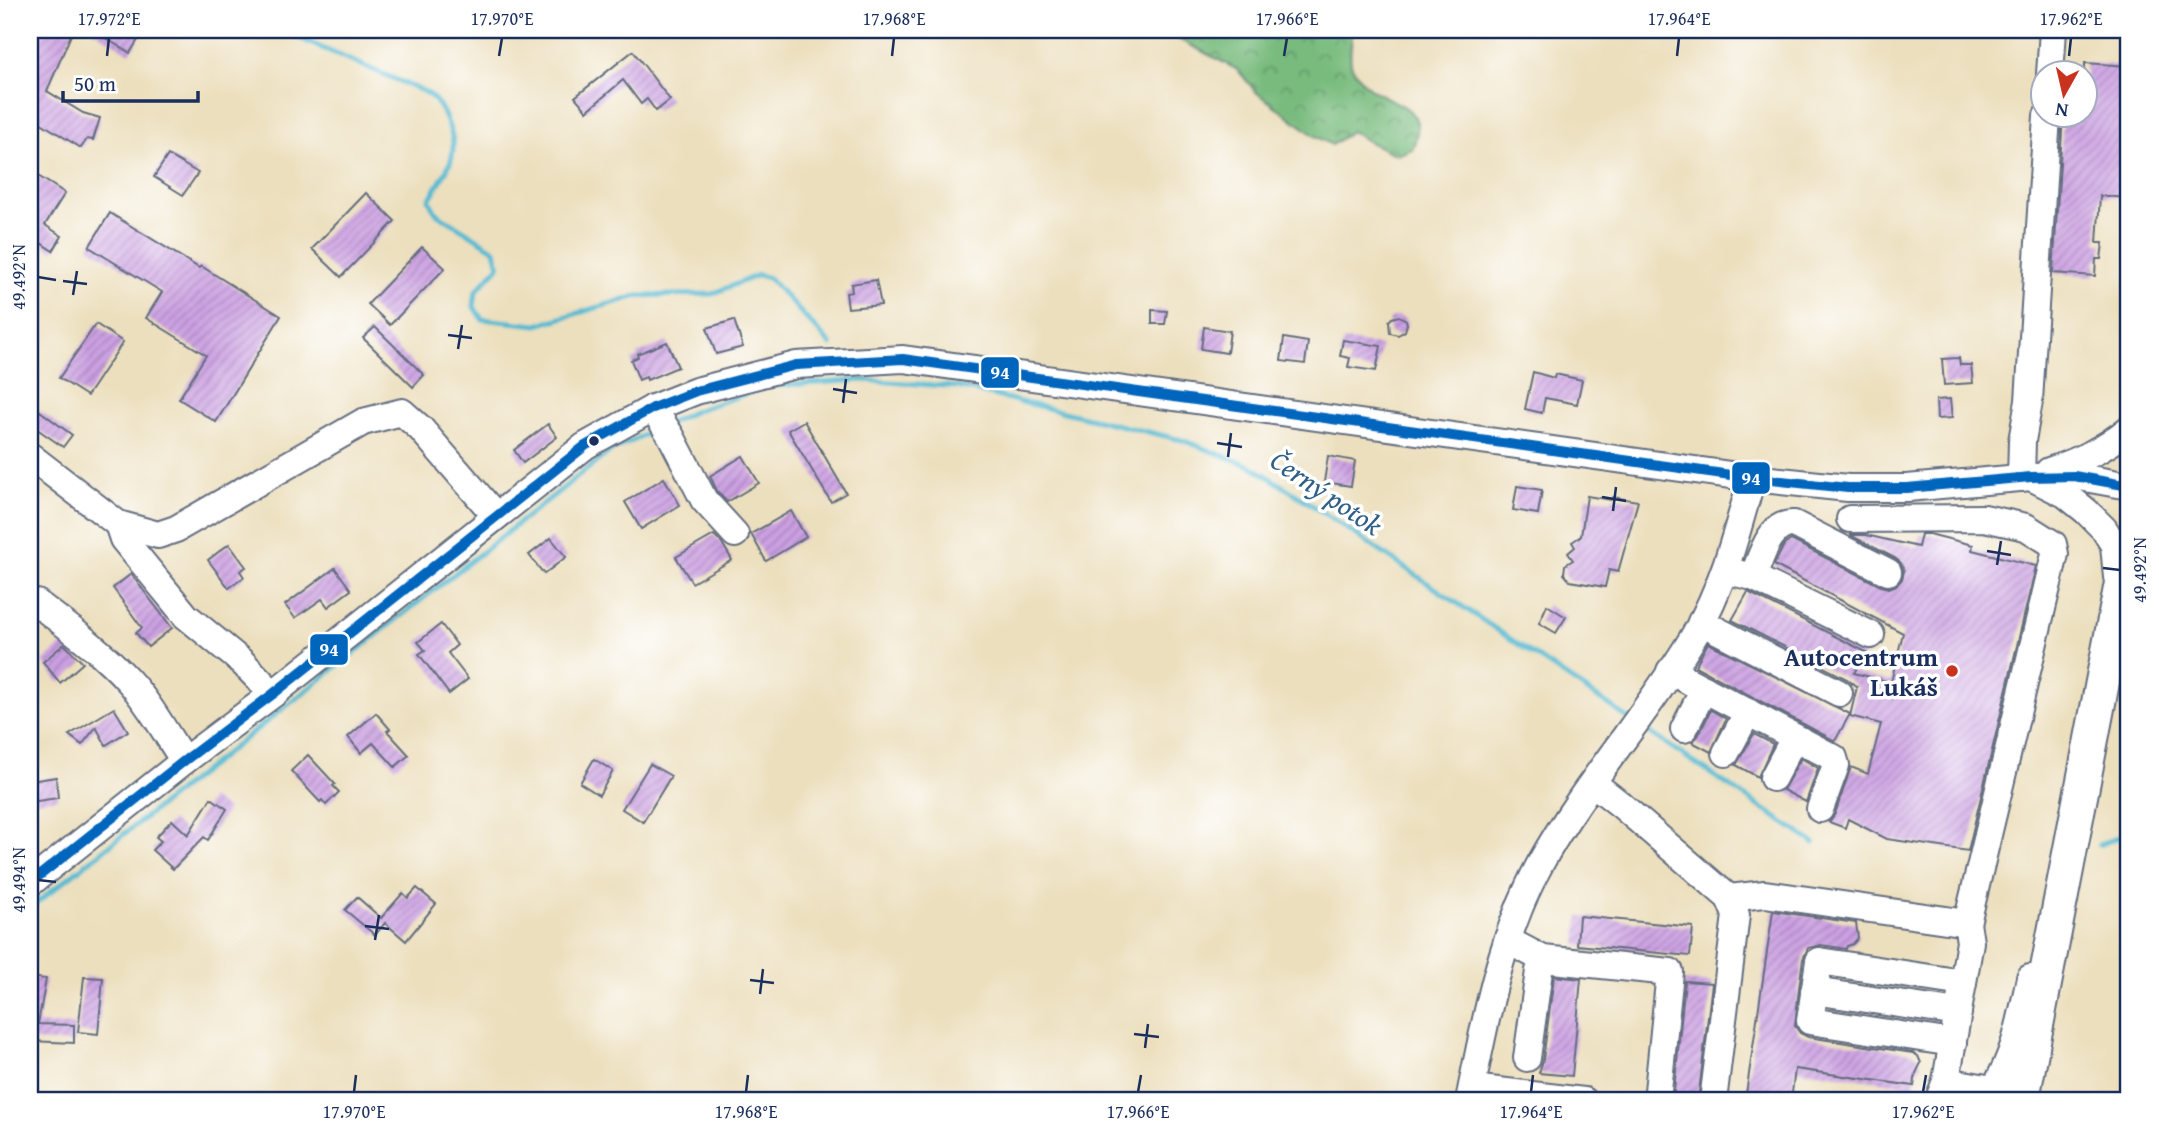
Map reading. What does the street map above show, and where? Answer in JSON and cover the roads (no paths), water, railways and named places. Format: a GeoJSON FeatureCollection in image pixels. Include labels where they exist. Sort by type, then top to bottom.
{"type":"FeatureCollection","features":[{"type":"Feature","properties":{"kind":"main road"},"geometry":{"type":"LineString","coordinates":[[2014,1095],[2064,883],[2129,544]]}},
{"type":"Feature","properties":{"kind":"street"},"geometry":{"type":"LineString","coordinates":[[2051,60],[2053,30]]}},
{"type":"Feature","properties":{"kind":"street"},"geometry":{"type":"LineString","coordinates":[[2026,477],[2022,441],[2029,401],[2046,130]]}},
{"type":"Feature","properties":{"kind":"street"},"geometry":{"type":"LineString","coordinates":[[30,883],[585,446],[660,420],[696,391],[796,365],[903,359],[1752,478],[1848,488],[1907,488],[2026,477],[2074,476],[2129,486]]}},
{"type":"Feature","properties":{"kind":"street"},"geometry":{"type":"LineString","coordinates":[[30,456],[118,524],[158,535],[176,529],[363,422],[402,412],[421,429],[496,516]]}},
{"type":"Feature","properties":{"kind":"street"},"geometry":{"type":"LineString","coordinates":[[660,420],[705,500],[735,534]]}},
{"type":"Feature","properties":{"kind":"street"},"geometry":{"type":"LineString","coordinates":[[2026,477],[2082,459],[2104,448],[2129,429]]}},
{"type":"Feature","properties":{"kind":"street"},"geometry":{"type":"LineString","coordinates":[[2026,477],[2065,494],[2104,530],[2114,545],[2118,594]]}},
{"type":"Feature","properties":{"kind":"street"},"geometry":{"type":"LineString","coordinates":[[1584,1101],[1470,1095],[1503,948],[1539,865],[1701,622],[1718,587],[1752,478]]}},
{"type":"Feature","properties":{"kind":"street"},"geometry":{"type":"LineString","coordinates":[[1972,482],[1976,518]]}},
{"type":"Feature","properties":{"kind":"street"},"geometry":{"type":"LineString","coordinates":[[1850,520],[1976,518],[2026,527],[2053,544],[2055,554],[1967,923],[1970,942],[1942,1091],[2014,1095]]}},
{"type":"Feature","properties":{"kind":"street"},"geometry":{"type":"LineString","coordinates":[[1753,577],[1765,547],[1776,530],[1785,523],[1794,524],[1888,572]]}},
{"type":"Feature","properties":{"kind":"street"},"geometry":{"type":"LineString","coordinates":[[118,524],[123,539],[186,616],[242,662],[273,694]]}},
{"type":"Feature","properties":{"kind":"street"},"geometry":{"type":"LineString","coordinates":[[1724,570],[1753,577],[1871,635]]}},
{"type":"Feature","properties":{"kind":"street"},"geometry":{"type":"LineString","coordinates":[[37,603],[100,653],[129,681],[184,761]]}},
{"type":"Feature","properties":{"kind":"street"},"geometry":{"type":"LineString","coordinates":[[1701,622],[1839,693]]}},
{"type":"Feature","properties":{"kind":"street"},"geometry":{"type":"LineString","coordinates":[[1670,671],[1834,758],[1836,765],[1819,809]]}},
{"type":"Feature","properties":{"kind":"street"},"geometry":{"type":"LineString","coordinates":[[1684,729],[1704,689]]}},
{"type":"Feature","properties":{"kind":"street"},"geometry":{"type":"LineString","coordinates":[[1726,753],[1748,712]]}},
{"type":"Feature","properties":{"kind":"street"},"geometry":{"type":"LineString","coordinates":[[1773,778],[1794,738]]}},
{"type":"Feature","properties":{"kind":"street"},"geometry":{"type":"LineString","coordinates":[[1593,783],[1729,898],[1736,915],[1713,1101]]}},
{"type":"Feature","properties":{"kind":"street"},"geometry":{"type":"LineString","coordinates":[[1729,898],[1765,894],[1967,923]]}},
{"type":"Feature","properties":{"kind":"street"},"geometry":{"type":"LineString","coordinates":[[1507,940],[1543,958],[1670,972],[1657,1101]]}},
{"type":"Feature","properties":{"kind":"street"},"geometry":{"type":"LineString","coordinates":[[1527,1058],[1543,958]]}},
{"type":"Feature","properties":{"kind":"street"},"geometry":{"type":"LineString","coordinates":[[1953,1043],[1810,1021],[1819,961],[1963,983]]}},
{"type":"Feature","properties":{"kind":"street"},"geometry":{"type":"LineString","coordinates":[[1814,991],[1958,1013]]}},
{"type":"Feature","properties":{"kind":"waterway"},"geometry":{"type":"LineString","coordinates":[[280,30],[427,93],[440,107],[452,135],[452,155],[446,172],[429,200],[436,213],[495,250],[499,266],[476,291],[474,307],[482,319],[537,325],[637,296],[712,294],[758,275],[769,278],[831,345]]}},
{"type":"Feature","properties":{"kind":"waterway","name":"Černý potok"},"geometry":{"type":"LineString","coordinates":[[670,423],[697,410],[770,386],[863,380],[958,387],[1182,440],[1253,467],[1629,719]]}},
{"type":"Feature","properties":{"kind":"waterway","name":"Černý potok"},"geometry":{"type":"LineString","coordinates":[[30,908],[609,452],[658,428]]}},
{"type":"Feature","properties":{"kind":"waterway","name":"Černý potok"},"geometry":{"type":"LineString","coordinates":[[1640,726],[1814,843]]}},
{"type":"Feature","properties":{"kind":"waterway","name":"Černý potok"},"geometry":{"type":"LineString","coordinates":[[2099,845],[2129,833]]}},
{"type":"Feature","properties":{"kind":"place","name":"Autocentrum Lukáš"},"geometry":{"type":"Point","coordinates":[1952,671]}}]}
